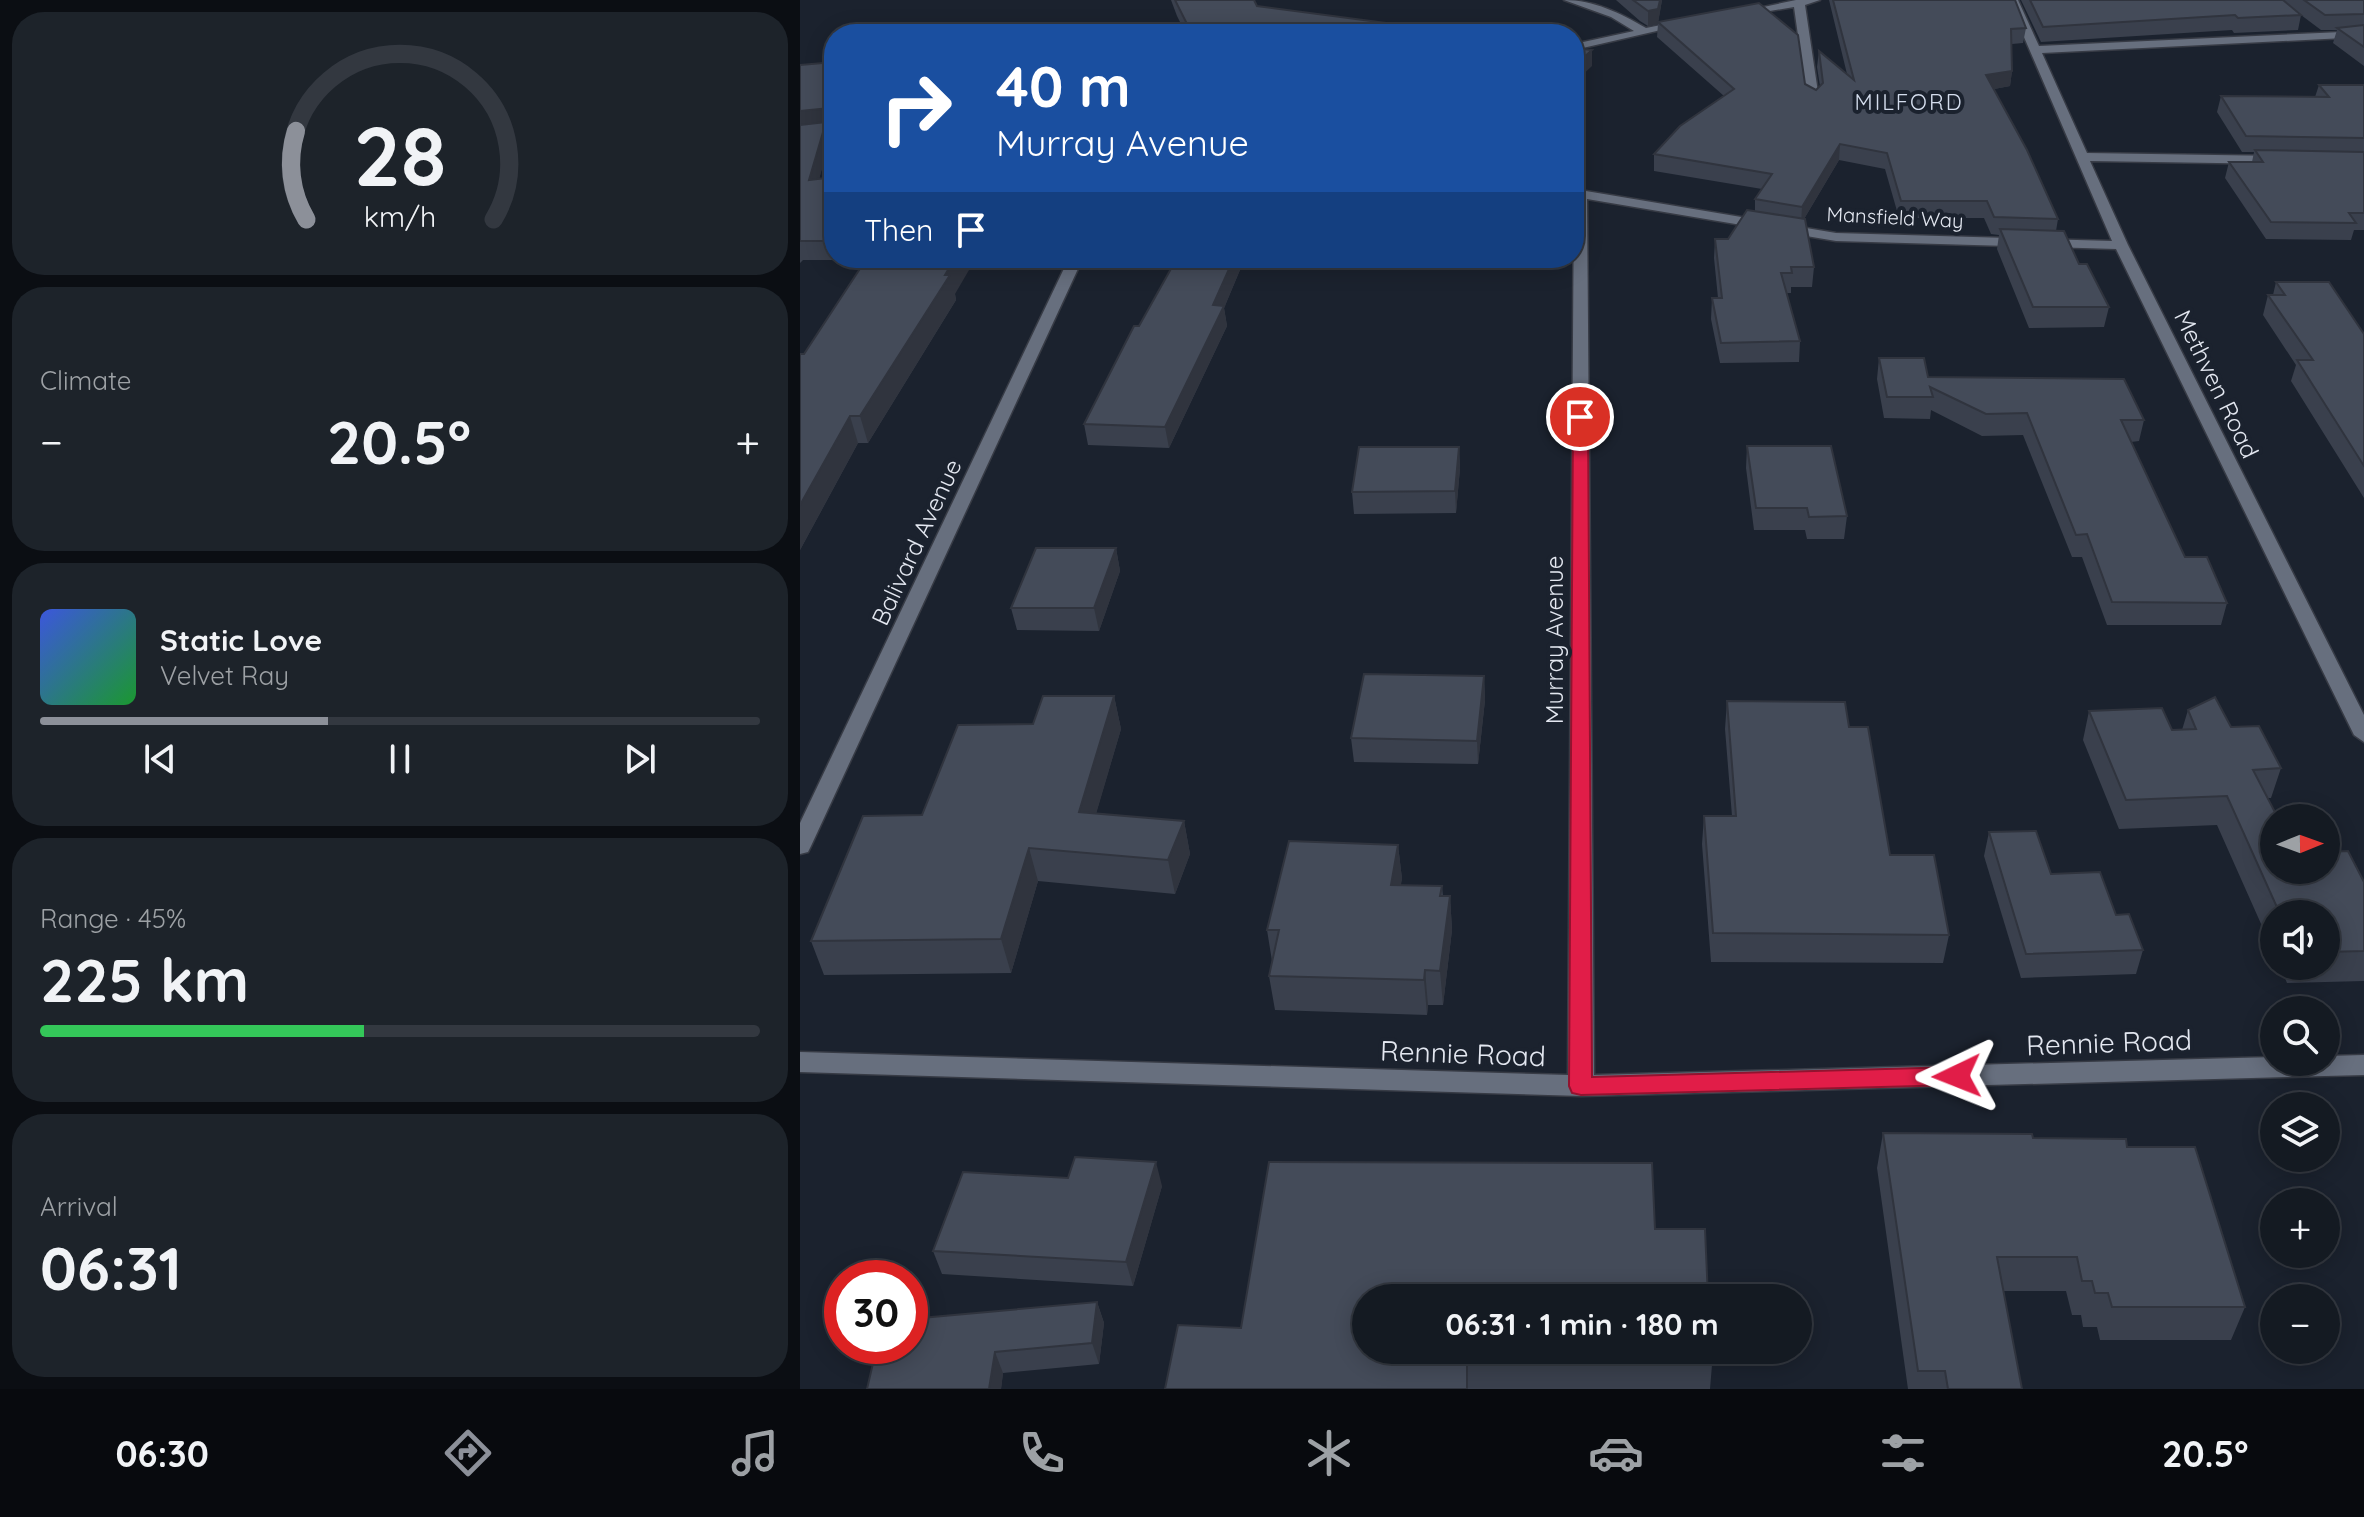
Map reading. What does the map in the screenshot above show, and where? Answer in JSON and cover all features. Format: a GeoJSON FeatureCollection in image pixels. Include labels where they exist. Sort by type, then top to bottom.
{"type":"FeatureCollection","features":[{"type":"Feature","properties":{"kind":"street"},"geometry":{"type":"LineString","coordinates":[[1571,0],[1615,15],[1643,31]]}},
{"type":"Feature","properties":{"kind":"street"},"geometry":{"type":"LineString","coordinates":[[1721,17],[1815,0]]}},
{"type":"Feature","properties":{"kind":"street","name":"Methven Road"},"geometry":{"type":"LineString","coordinates":[[2013,0],[2121,245],[2364,735]]}},
{"type":"Feature","properties":{"kind":"street"},"geometry":{"type":"LineString","coordinates":[[1799,3],[1813,99]]}},
{"type":"Feature","properties":{"kind":"street"},"geometry":{"type":"LineString","coordinates":[[1584,45],[1690,23]]}},
{"type":"Feature","properties":{"kind":"street"},"geometry":{"type":"LineString","coordinates":[[2307,28],[2320,38]]}},
{"type":"Feature","properties":{"kind":"street"},"geometry":{"type":"LineString","coordinates":[[2034,50],[2364,34]]}},
{"type":"Feature","properties":{"kind":"street"},"geometry":{"type":"LineString","coordinates":[[800,136],[824,133]]}},
{"type":"Feature","properties":{"kind":"street"},"geometry":{"type":"LineString","coordinates":[[2084,157],[2302,160]]}},
{"type":"Feature","properties":{"kind":"street","name":"Mansfield Way"},"geometry":{"type":"LineString","coordinates":[[1584,195],[1836,237],[2121,245]]}},
{"type":"Feature","properties":{"kind":"street","name":"Balivard Avenue"},"geometry":{"type":"LineString","coordinates":[[800,846],[1071,268]]}},
{"type":"Feature","properties":{"kind":"street","name":"Murray Avenue"},"geometry":{"type":"LineString","coordinates":[[1577,268],[1581,1086]]}},
{"type":"Feature","properties":{"kind":"street","name":"Rennie Road"},"geometry":{"type":"LineString","coordinates":[[800,1062],[1581,1086],[2364,1065]]}},
{"type":"Feature","properties":{"kind":"building"},"geometry":{"type":"Polygon","coordinates":[[[1175,0],[1254,0],[1257,6],[1394,24],[1187,24],[1175,0]]]}},
{"type":"Feature","properties":{"kind":"building"},"geometry":{"type":"Polygon","coordinates":[[[1633,0],[1660,0],[1658,9],[1648,11],[1633,0]]]}},
{"type":"Feature","properties":{"kind":"building"},"geometry":{"type":"Polygon","coordinates":[[[1833,0],[2015,0],[2026,28],[2011,29],[2012,71],[1986,75],[2027,150],[2058,219],[1994,217],[1987,201],[1901,201],[1887,153],[1840,144],[1802,207],[1755,199],[1772,174],[1654,154],[1680,126],[1734,89],[1658,22],[1759,3],[1798,35],[1805,84],[1816,90],[1823,83],[1819,51],[1854,80],[1833,0]]]}},
{"type":"Feature","properties":{"kind":"building"},"geometry":{"type":"Polygon","coordinates":[[[2030,0],[2283,0],[2301,15],[2238,18],[2235,15],[2043,27],[2030,0]]]}},
{"type":"Feature","properties":{"kind":"building"},"geometry":{"type":"Polygon","coordinates":[[[2304,0],[2364,0],[2364,14],[2325,15],[2304,0]]]}},
{"type":"Feature","properties":{"kind":"building"},"geometry":{"type":"Polygon","coordinates":[[[2364,25],[2364,47],[2337,28],[2364,25]]]}},
{"type":"Feature","properties":{"kind":"building"},"geometry":{"type":"Polygon","coordinates":[[[824,63],[824,109],[800,111],[800,65],[824,63]]]}},
{"type":"Feature","properties":{"kind":"building"},"geometry":{"type":"Polygon","coordinates":[[[2319,85],[2364,85],[2364,138],[2246,136],[2221,96],[2329,97],[2319,85]]]}},
{"type":"Feature","properties":{"kind":"building"},"geometry":{"type":"Polygon","coordinates":[[[824,122],[809,180],[824,178],[824,241],[800,241],[800,125],[824,122]]]}},
{"type":"Feature","properties":{"kind":"building"},"geometry":{"type":"Polygon","coordinates":[[[2255,150],[2364,152],[2364,213],[2349,213],[2356,223],[2271,222],[2229,162],[2263,162],[2255,150]]]}},
{"type":"Feature","properties":{"kind":"building"},"geometry":{"type":"Polygon","coordinates":[[[1747,210],[1805,219],[1814,267],[1791,267],[1792,273],[1781,273],[1800,341],[1721,343],[1712,298],[1722,298],[1715,239],[1728,239],[1747,210]]]}},
{"type":"Feature","properties":{"kind":"building"},"geometry":{"type":"Polygon","coordinates":[[[2000,229],[2064,231],[2079,264],[2087,264],[2109,307],[2033,307],[2000,229]]]}},
{"type":"Feature","properties":{"kind":"building"},"geometry":{"type":"Polygon","coordinates":[[[860,268],[949,268],[945,275],[950,275],[860,416],[850,416],[800,505],[800,354],[804,354],[860,268]]]}},
{"type":"Feature","properties":{"kind":"building"},"geometry":{"type":"Polygon","coordinates":[[[1171,268],[1230,268],[1213,305],[1224,306],[1165,427],[1084,424],[1134,326],[1139,326],[1171,268]]]}},
{"type":"Feature","properties":{"kind":"building"},"geometry":{"type":"Polygon","coordinates":[[[2276,282],[2329,282],[2364,334],[2364,466],[2297,360],[2313,360],[2268,295],[2285,295],[2276,282]]]}},
{"type":"Feature","properties":{"kind":"building"},"geometry":{"type":"Polygon","coordinates":[[[1879,358],[1924,358],[1928,377],[2124,379],[2144,420],[2121,420],[2185,557],[2207,557],[2227,603],[2112,602],[2087,534],[2076,535],[2027,413],[1986,414],[1930,387],[1933,397],[1887,397],[1879,358]]]}},
{"type":"Feature","properties":{"kind":"building"},"geometry":{"type":"Polygon","coordinates":[[[1747,446],[1831,446],[1847,516],[1809,517],[1807,508],[1756,508],[1747,446]]]}},
{"type":"Feature","properties":{"kind":"building"},"geometry":{"type":"Polygon","coordinates":[[[1359,447],[1459,447],[1455,491],[1352,492],[1359,447]]]}},
{"type":"Feature","properties":{"kind":"building"},"geometry":{"type":"Polygon","coordinates":[[[1036,548],[1116,548],[1094,608],[1011,608],[1036,548]]]}},
{"type":"Feature","properties":{"kind":"building"},"geometry":{"type":"Polygon","coordinates":[[[1364,674],[1484,676],[1477,741],[1351,738],[1364,674]]]}},
{"type":"Feature","properties":{"kind":"building"},"geometry":{"type":"Polygon","coordinates":[[[1043,696],[1114,696],[1079,812],[1184,821],[1168,860],[1029,848],[1001,939],[811,941],[863,816],[922,815],[958,725],[1033,724],[1043,696]]]}},
{"type":"Feature","properties":{"kind":"building"},"geometry":{"type":"Polygon","coordinates":[[[2215,697],[2231,727],[2259,726],[2281,768],[2253,770],[2271,804],[2260,804],[2260,869],[2227,796],[2126,800],[2089,711],[2162,708],[2172,730],[2196,729],[2188,710],[2215,697]]]}},
{"type":"Feature","properties":{"kind":"building"},"geometry":{"type":"Polygon","coordinates":[[[1727,701],[1845,702],[1849,727],[1868,727],[1890,855],[1934,855],[1949,935],[1713,933],[1704,816],[1736,816],[1727,701]]]}},
{"type":"Feature","properties":{"kind":"building"},"geometry":{"type":"Polygon","coordinates":[[[2036,831],[2051,874],[2100,872],[2116,915],[2129,914],[2143,950],[2026,954],[1989,832],[2036,831]]]}},
{"type":"Feature","properties":{"kind":"building"},"geometry":{"type":"Polygon","coordinates":[[[1289,841],[1398,845],[1391,885],[1442,886],[1440,896],[1450,896],[1440,971],[1425,970],[1424,980],[1269,976],[1279,930],[1267,930],[1289,841]]]}},
{"type":"Feature","properties":{"kind":"building"},"geometry":{"type":"Polygon","coordinates":[[[2340,851],[2348,851],[2364,882],[2364,951],[2340,952],[2340,900],[2274,900],[2267,884],[2340,884],[2340,851]]]}},
{"type":"Feature","properties":{"kind":"building"},"geometry":{"type":"Polygon","coordinates":[[[1883,1133],[2032,1134],[2033,1138],[2126,1139],[2127,1147],[2195,1147],[2245,1307],[2112,1307],[2108,1293],[2095,1293],[2092,1281],[2082,1281],[2077,1257],[1997,1257],[2022,1389],[1948,1389],[1945,1371],[1918,1371],[1883,1133]]]}},
{"type":"Feature","properties":{"kind":"building"},"geometry":{"type":"Polygon","coordinates":[[[1075,1157],[1156,1162],[1126,1262],[933,1251],[963,1172],[1068,1178],[1075,1157]]]}},
{"type":"Feature","properties":{"kind":"building"},"geometry":{"type":"Polygon","coordinates":[[[1269,1162],[1652,1163],[1655,1229],[1705,1229],[1707,1284],[1352,1284],[1352,1364],[1712,1365],[1467,1365],[1467,1389],[1165,1389],[1178,1325],[1241,1328],[1269,1162]]]}},
{"type":"Feature","properties":{"kind":"building"},"geometry":{"type":"Polygon","coordinates":[[[1097,1302],[1092,1343],[995,1352],[989,1389],[867,1389],[873,1364],[928,1364],[928,1317],[1097,1302]]]}},
{"type":"Feature","properties":{"kind":"district","name":"MILFORD"},"geometry":{"type":"Point","coordinates":[1909,102]}},
{"type":"Feature","properties":{"kind":"route"},"geometry":{"type":"LineString","coordinates":[[1580,417],[1581,1086],[1957,1076]]}}]}
